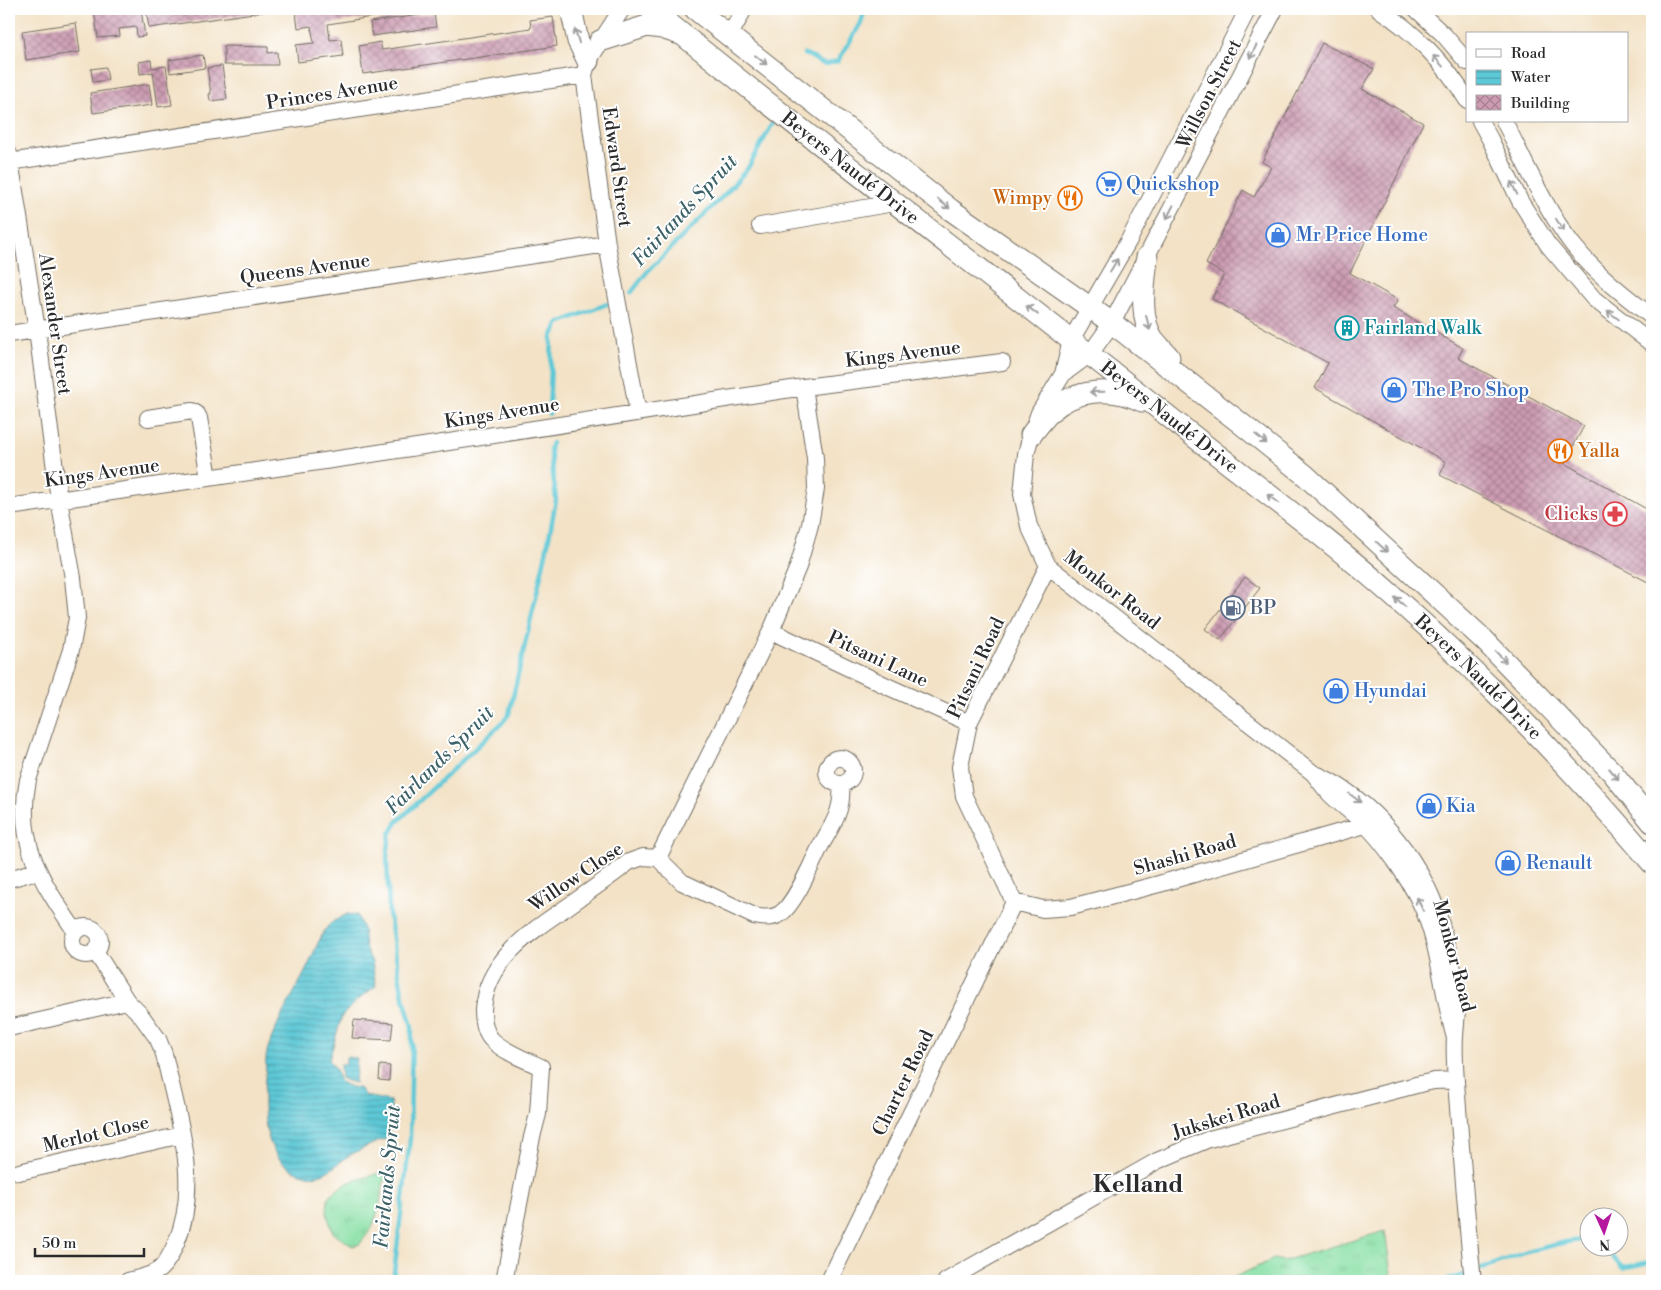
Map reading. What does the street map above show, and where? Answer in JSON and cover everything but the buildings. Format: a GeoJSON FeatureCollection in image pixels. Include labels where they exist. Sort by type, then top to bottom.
{"type":"FeatureCollection","features":[{"type":"Feature","properties":{"kind":"main road"},"geometry":{"type":"LineString","coordinates":[[571,9],[586,68]]}},
{"type":"Feature","properties":{"kind":"main road","name":"Beyers Naudé Drive"},"geometry":{"type":"LineString","coordinates":[[651,9],[894,203],[1090,354],[1265,493],[1336,546],[1469,665],[1590,791],[1652,863]]}},
{"type":"Feature","properties":{"kind":"main road","name":"Beyers Naudé Drive"},"geometry":{"type":"LineString","coordinates":[[695,9],[951,210],[1112,323],[1304,475],[1484,640],[1612,772],[1652,822]]}},
{"type":"Feature","properties":{"kind":"main road"},"geometry":{"type":"LineString","coordinates":[[600,41],[647,26],[662,28],[684,36]]}},
{"type":"Feature","properties":{"kind":"main road"},"geometry":{"type":"LineString","coordinates":[[1146,257],[1144,310],[1153,338],[1170,358],[1239,422]]}},
{"type":"Feature","properties":{"kind":"main road"},"geometry":{"type":"LineString","coordinates":[[1031,435],[1051,411],[1073,397],[1085,393],[1096,391],[1122,394],[1138,399],[1160,410]]}},
{"type":"Feature","properties":{"kind":"street"},"geometry":{"type":"LineString","coordinates":[[586,68],[600,41],[622,9]]}},
{"type":"Feature","properties":{"kind":"street"},"geometry":{"type":"LineString","coordinates":[[730,35],[744,9]]}},
{"type":"Feature","properties":{"kind":"street","name":"Willson Street"},"geometry":{"type":"LineString","coordinates":[[1071,340],[1129,240],[1248,9]]}},
{"type":"Feature","properties":{"kind":"street","name":"Willson Street"},"geometry":{"type":"LineString","coordinates":[[1090,354],[1112,323],[1275,9]]}},
{"type":"Feature","properties":{"kind":"street"},"geometry":{"type":"LineString","coordinates":[[1379,9],[1413,34],[1440,63],[1466,98]]}},
{"type":"Feature","properties":{"kind":"street"},"geometry":{"type":"LineString","coordinates":[[1416,9],[1444,35],[1466,61]]}},
{"type":"Feature","properties":{"kind":"street","name":"Princes Avenue"},"geometry":{"type":"LineString","coordinates":[[9,159],[586,68]]}},
{"type":"Feature","properties":{"kind":"street","name":"Edward Street"},"geometry":{"type":"LineString","coordinates":[[586,68],[607,244],[638,413]]}},
{"type":"Feature","properties":{"kind":"street"},"geometry":{"type":"LineString","coordinates":[[1481,122],[1520,201],[1548,245],[1594,299],[1652,344]]}},
{"type":"Feature","properties":{"kind":"street"},"geometry":{"type":"LineString","coordinates":[[1505,122],[1547,205],[1573,245],[1609,282],[1652,316]]}},
{"type":"Feature","properties":{"kind":"street","name":"Alexander Street"},"geometry":{"type":"LineString","coordinates":[[9,159],[36,330],[59,500],[69,552],[77,618],[71,650],[34,762],[26,793],[25,819],[30,846],[38,872],[52,898],[75,931],[85,926],[96,930],[100,941],[95,951],[127,1001]]}},
{"type":"Feature","properties":{"kind":"street"},"geometry":{"type":"LineString","coordinates":[[760,226],[894,203]]}},
{"type":"Feature","properties":{"kind":"street","name":"Queens Avenue"},"geometry":{"type":"LineString","coordinates":[[9,334],[607,244]]}},
{"type":"Feature","properties":{"kind":"street","name":"Monkor Road"},"geometry":{"type":"LineString","coordinates":[[1071,340],[1063,374],[1039,413],[1026,454],[1022,494],[1029,526],[1048,566],[1313,774],[1330,794],[1365,824],[1399,868],[1420,902],[1437,956],[1455,1038]]}},
{"type":"Feature","properties":{"kind":"street","name":"Monkor Road"},"geometry":{"type":"LineString","coordinates":[[1063,374],[1090,354]]}},
{"type":"Feature","properties":{"kind":"street","name":"Kings Avenue"},"geometry":{"type":"LineString","coordinates":[[9,507],[804,387],[1002,362]]}},
{"type":"Feature","properties":{"kind":"street"},"geometry":{"type":"LineString","coordinates":[[804,387],[816,474],[814,504],[798,567],[771,631],[658,858],[682,882],[754,916],[763,918],[773,917],[788,908],[837,815],[842,798],[841,784]]}},
{"type":"Feature","properties":{"kind":"street"},"geometry":{"type":"LineString","coordinates":[[148,418],[192,411],[197,414],[209,478]]}},
{"type":"Feature","properties":{"kind":"street","name":"Pitsani Road"},"geometry":{"type":"LineString","coordinates":[[1014,902],[964,796],[960,767],[969,723],[1048,566]]}},
{"type":"Feature","properties":{"kind":"street","name":"Pitsani Lane"},"geometry":{"type":"LineString","coordinates":[[771,631],[890,688],[969,723]]}},
{"type":"Feature","properties":{"kind":"street","name":"Monkor Road"},"geometry":{"type":"LineString","coordinates":[[1313,774],[1337,784],[1377,816],[1422,877],[1437,910],[1457,990],[1456,1080],[1473,1281]]}},
{"type":"Feature","properties":{"kind":"street","name":"Shashi Road"},"geometry":{"type":"LineString","coordinates":[[1014,902],[1043,909],[1071,907],[1159,884],[1365,824]]}},
{"type":"Feature","properties":{"kind":"street","name":"Willow Close"},"geometry":{"type":"LineString","coordinates":[[504,1281],[538,1114],[541,1067],[499,1046],[490,1038],[483,1018],[487,990],[496,969],[531,931],[629,862],[643,857],[658,858]]}},
{"type":"Feature","properties":{"kind":"street"},"geometry":{"type":"LineString","coordinates":[[9,879],[38,872]]}},
{"type":"Feature","properties":{"kind":"street","name":"Charter Road"},"geometry":{"type":"LineString","coordinates":[[829,1281],[1014,902]]}},
{"type":"Feature","properties":{"kind":"street"},"geometry":{"type":"LineString","coordinates":[[9,1028],[127,1001],[140,1014],[158,1038],[164,1054],[182,1135],[188,1190],[185,1216],[169,1258],[160,1269],[147,1276],[128,1281]]}},
{"type":"Feature","properties":{"kind":"street","name":"Jukskei Road"},"geometry":{"type":"LineString","coordinates":[[946,1281],[1157,1161],[1192,1145],[1219,1136],[1420,1084],[1456,1080]]}},
{"type":"Feature","properties":{"kind":"street","name":"Merlot Close"},"geometry":{"type":"LineString","coordinates":[[19,1172],[182,1135]]}},
{"type":"Feature","properties":{"kind":"green space"},"geometry":{"type":"Polygon","coordinates":[[[386,1171],[379,1208],[372,1228],[360,1244],[352,1246],[333,1233],[327,1214],[328,1197],[346,1183],[386,1171]]]}},
{"type":"Feature","properties":{"kind":"green space"},"geometry":{"type":"Polygon","coordinates":[[[1385,1231],[1392,1281],[1226,1281],[1274,1259],[1283,1261],[1385,1231]]]}},
{"type":"Feature","properties":{"kind":"water"},"geometry":{"type":"Polygon","coordinates":[[[347,914],[357,915],[363,929],[365,947],[372,962],[376,986],[357,1000],[342,1016],[329,1060],[336,1070],[340,1082],[359,1088],[365,1096],[390,1101],[391,1124],[388,1138],[350,1155],[325,1173],[313,1176],[292,1169],[281,1161],[273,1149],[265,1122],[266,1055],[276,1028],[322,935],[330,924],[347,914]]]}},
{"type":"Feature","properties":{"kind":"water"},"geometry":{"type":"Polygon","coordinates":[[[346,1057],[357,1058],[355,1083],[341,1078],[340,1064],[346,1064],[346,1057]]]}},
{"type":"Feature","properties":{"kind":"waterway","name":"Fairlands Spruit"},"geometry":{"type":"LineString","coordinates":[[804,54],[823,64],[838,61],[861,23],[865,9]]}},
{"type":"Feature","properties":{"kind":"waterway","name":"Fairlands Spruit"},"geometry":{"type":"LineString","coordinates":[[631,293],[647,272],[725,194],[748,168],[774,121]]}},
{"type":"Feature","properties":{"kind":"waterway","name":"Fairlands Spruit"},"geometry":{"type":"LineString","coordinates":[[549,414],[552,337],[559,323],[607,304]]}},
{"type":"Feature","properties":{"kind":"waterway","name":"Fairlands Spruit"},"geometry":{"type":"LineString","coordinates":[[393,1281],[410,1139],[412,1027],[402,992],[389,914],[387,857],[390,834],[397,822],[501,724],[509,714],[546,553],[556,500],[550,448],[552,443]]}},
{"type":"Feature","properties":{"kind":"waterway"},"geometry":{"type":"LineString","coordinates":[[1446,1281],[1530,1251],[1578,1240]]}},
{"type":"Feature","properties":{"kind":"waterway"},"geometry":{"type":"LineString","coordinates":[[1613,1258],[1623,1268],[1649,1262],[1652,1258]]}},
{"type":"Feature","properties":{"kind":"place","name":"Quickshop"},"geometry":{"type":"Point","coordinates":[1109,184]}},
{"type":"Feature","properties":{"kind":"place","name":"Wimpy"},"geometry":{"type":"Point","coordinates":[1070,198]}},
{"type":"Feature","properties":{"kind":"place","name":"Mr Price Home"},"geometry":{"type":"Point","coordinates":[1278,235]}},
{"type":"Feature","properties":{"kind":"place","name":"Fairland Walk"},"geometry":{"type":"Point","coordinates":[1347,328]}},
{"type":"Feature","properties":{"kind":"place","name":"The Pro Shop"},"geometry":{"type":"Point","coordinates":[1394,390]}},
{"type":"Feature","properties":{"kind":"place","name":"Yalla"},"geometry":{"type":"Point","coordinates":[1560,451]}},
{"type":"Feature","properties":{"kind":"place","name":"Clicks"},"geometry":{"type":"Point","coordinates":[1615,514]}},
{"type":"Feature","properties":{"kind":"place","name":"BP"},"geometry":{"type":"Point","coordinates":[1233,608]}},
{"type":"Feature","properties":{"kind":"place","name":"Hyundai"},"geometry":{"type":"Point","coordinates":[1336,691]}},
{"type":"Feature","properties":{"kind":"place","name":"Kia"},"geometry":{"type":"Point","coordinates":[1429,806]}},
{"type":"Feature","properties":{"kind":"place","name":"Renault"},"geometry":{"type":"Point","coordinates":[1508,863]}},
{"type":"Feature","properties":{"kind":"district","name":"Kelland"},"geometry":{"type":"Point","coordinates":[1138,1185]}}]}
